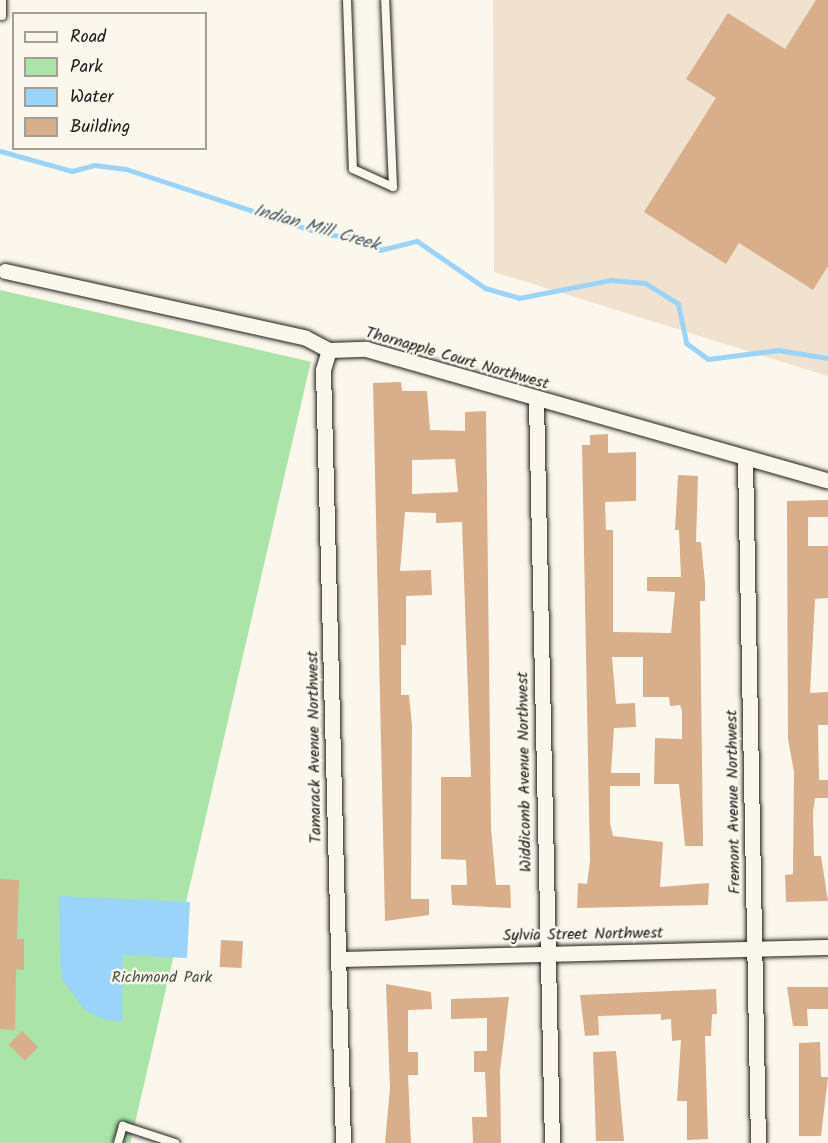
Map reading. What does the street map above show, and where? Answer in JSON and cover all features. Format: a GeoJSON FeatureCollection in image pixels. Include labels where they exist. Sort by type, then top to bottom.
{"type":"FeatureCollection","features":[{"type":"Feature","properties":{"kind":"street","name":"Thornapple Court Northwest"},"geometry":{"type":"LineString","coordinates":[[5,271],[306,338],[329,350],[366,349],[745,460],[828,481]]}},
{"type":"Feature","properties":{"kind":"street","name":"Tamarack Avenue Northwest"},"geometry":{"type":"LineString","coordinates":[[329,350],[323,369],[343,1143]]}},
{"type":"Feature","properties":{"kind":"street","name":"Widdicomb Avenue Northwest"},"geometry":{"type":"LineString","coordinates":[[536,400],[552,1143]]}},
{"type":"Feature","properties":{"kind":"street","name":"Fremont Avenue Northwest"},"geometry":{"type":"LineString","coordinates":[[745,460],[758,1143]]}},
{"type":"Feature","properties":{"kind":"street","name":"Sylvia Street Northwest"},"geometry":{"type":"LineString","coordinates":[[338,959],[828,947]]}},
{"type":"Feature","properties":{"kind":"lane"},"geometry":{"type":"LineString","coordinates":[[2,0],[2,16]]}},
{"type":"Feature","properties":{"kind":"lane"},"geometry":{"type":"LineString","coordinates":[[347,0],[353,169],[393,187],[385,0]]}},
{"type":"Feature","properties":{"kind":"lane"},"geometry":{"type":"LineString","coordinates":[[118,1143],[123,1126],[175,1143]]}},
{"type":"Feature","properties":{"kind":"shaded area"},"geometry":{"type":"Polygon","coordinates":[[[493,0],[828,0],[828,376],[494,272],[493,0]]]}},
{"type":"Feature","properties":{"kind":"green space","name":"Richmond Park"},"geometry":{"type":"Polygon","coordinates":[[[0,290],[311,362],[130,1143],[0,1143],[0,290]]]}},
{"type":"Feature","properties":{"kind":"water"},"geometry":{"type":"Polygon","coordinates":[[[59,896],[190,902],[187,958],[123,955],[122,1022],[102,1019],[85,1010],[61,978],[59,896]]]}},
{"type":"Feature","properties":{"kind":"building"},"geometry":{"type":"Polygon","coordinates":[[[816,0],[828,0],[828,266],[813,290],[739,243],[726,264],[644,212],[716,98],[686,79],[728,13],[785,49],[816,0]]]}},
{"type":"Feature","properties":{"kind":"building"},"geometry":{"type":"Polygon","coordinates":[[[401,382],[402,391],[427,391],[430,430],[465,431],[465,412],[486,411],[491,828],[496,885],[510,885],[511,908],[452,905],[451,885],[467,885],[466,860],[441,859],[441,777],[471,777],[462,522],[436,523],[436,513],[405,512],[400,571],[431,570],[432,595],[406,596],[406,645],[401,645],[401,695],[409,695],[412,725],[411,899],[429,899],[429,915],[385,921],[373,383],[401,382]],[[455,459],[412,460],[412,494],[458,492],[455,459]]]}},
{"type":"Feature","properties":{"kind":"building"},"geometry":{"type":"Polygon","coordinates":[[[608,434],[608,453],[636,452],[636,501],[605,502],[606,530],[613,530],[613,632],[671,633],[675,592],[647,591],[647,577],[681,577],[679,530],[675,530],[678,475],[698,476],[696,542],[701,542],[705,583],[705,601],[700,601],[703,846],[685,846],[679,784],[654,784],[655,738],[682,739],[682,711],[680,705],[670,706],[669,697],[643,697],[643,657],[612,657],[616,704],[635,703],[636,727],[614,728],[611,773],[640,773],[640,786],[610,786],[610,823],[613,836],[663,842],[660,887],[709,883],[708,905],[577,908],[578,883],[587,884],[590,861],[582,445],[590,445],[590,435],[608,434]]]}},
{"type":"Feature","properties":{"kind":"building"},"geometry":{"type":"Polygon","coordinates":[[[828,500],[828,517],[808,517],[808,546],[828,546],[828,598],[815,599],[810,693],[828,692],[828,725],[818,725],[819,780],[828,780],[828,798],[815,798],[813,812],[814,856],[821,856],[828,901],[786,902],[785,875],[793,874],[794,772],[788,739],[787,501],[828,500]]]}},
{"type":"Feature","properties":{"kind":"building"},"geometry":{"type":"Polygon","coordinates":[[[0,879],[19,880],[17,939],[24,939],[24,970],[16,969],[15,1030],[0,1029],[0,879]]]}},
{"type":"Feature","properties":{"kind":"building"},"geometry":{"type":"Polygon","coordinates":[[[221,940],[243,941],[242,968],[220,967],[221,940]]]}},
{"type":"Feature","properties":{"kind":"building"},"geometry":{"type":"Polygon","coordinates":[[[386,984],[431,992],[432,1009],[408,1010],[408,1052],[418,1052],[418,1075],[408,1075],[411,1143],[385,1143],[390,1088],[386,984]]]}},
{"type":"Feature","properties":{"kind":"building"},"geometry":{"type":"Polygon","coordinates":[[[787,987],[828,987],[828,1009],[807,1009],[808,1026],[793,1026],[787,987]]]}},
{"type":"Feature","properties":{"kind":"building"},"geometry":{"type":"Polygon","coordinates":[[[716,989],[717,1014],[712,1014],[711,1036],[705,1036],[708,1139],[687,1140],[687,1101],[677,1101],[681,1040],[672,1041],[671,1019],[661,1020],[661,1014],[598,1016],[599,1035],[585,1036],[580,995],[716,989]]]}},
{"type":"Feature","properties":{"kind":"building"},"geometry":{"type":"Polygon","coordinates":[[[509,997],[500,1071],[501,1143],[473,1143],[472,1117],[487,1117],[485,1072],[474,1072],[474,1051],[487,1051],[487,1018],[451,1019],[451,999],[509,997]]]}},
{"type":"Feature","properties":{"kind":"building"},"geometry":{"type":"Polygon","coordinates":[[[22,1031],[38,1047],[25,1061],[9,1044],[22,1031]]]}},
{"type":"Feature","properties":{"kind":"building"},"geometry":{"type":"Polygon","coordinates":[[[820,1042],[821,1077],[828,1077],[821,1136],[799,1136],[799,1043],[820,1042]]]}},
{"type":"Feature","properties":{"kind":"building"},"geometry":{"type":"Polygon","coordinates":[[[616,1051],[624,1141],[596,1141],[593,1052],[616,1051]]]}},
{"type":"Feature","properties":{"kind":"waterway","name":"Indian Mill Creek"},"geometry":{"type":"LineString","coordinates":[[0,151],[72,171],[94,165],[126,169],[323,234],[359,238],[380,250],[417,241],[485,288],[519,298],[611,280],[645,283],[678,304],[686,343],[708,359],[778,350],[828,358]]}}]}
